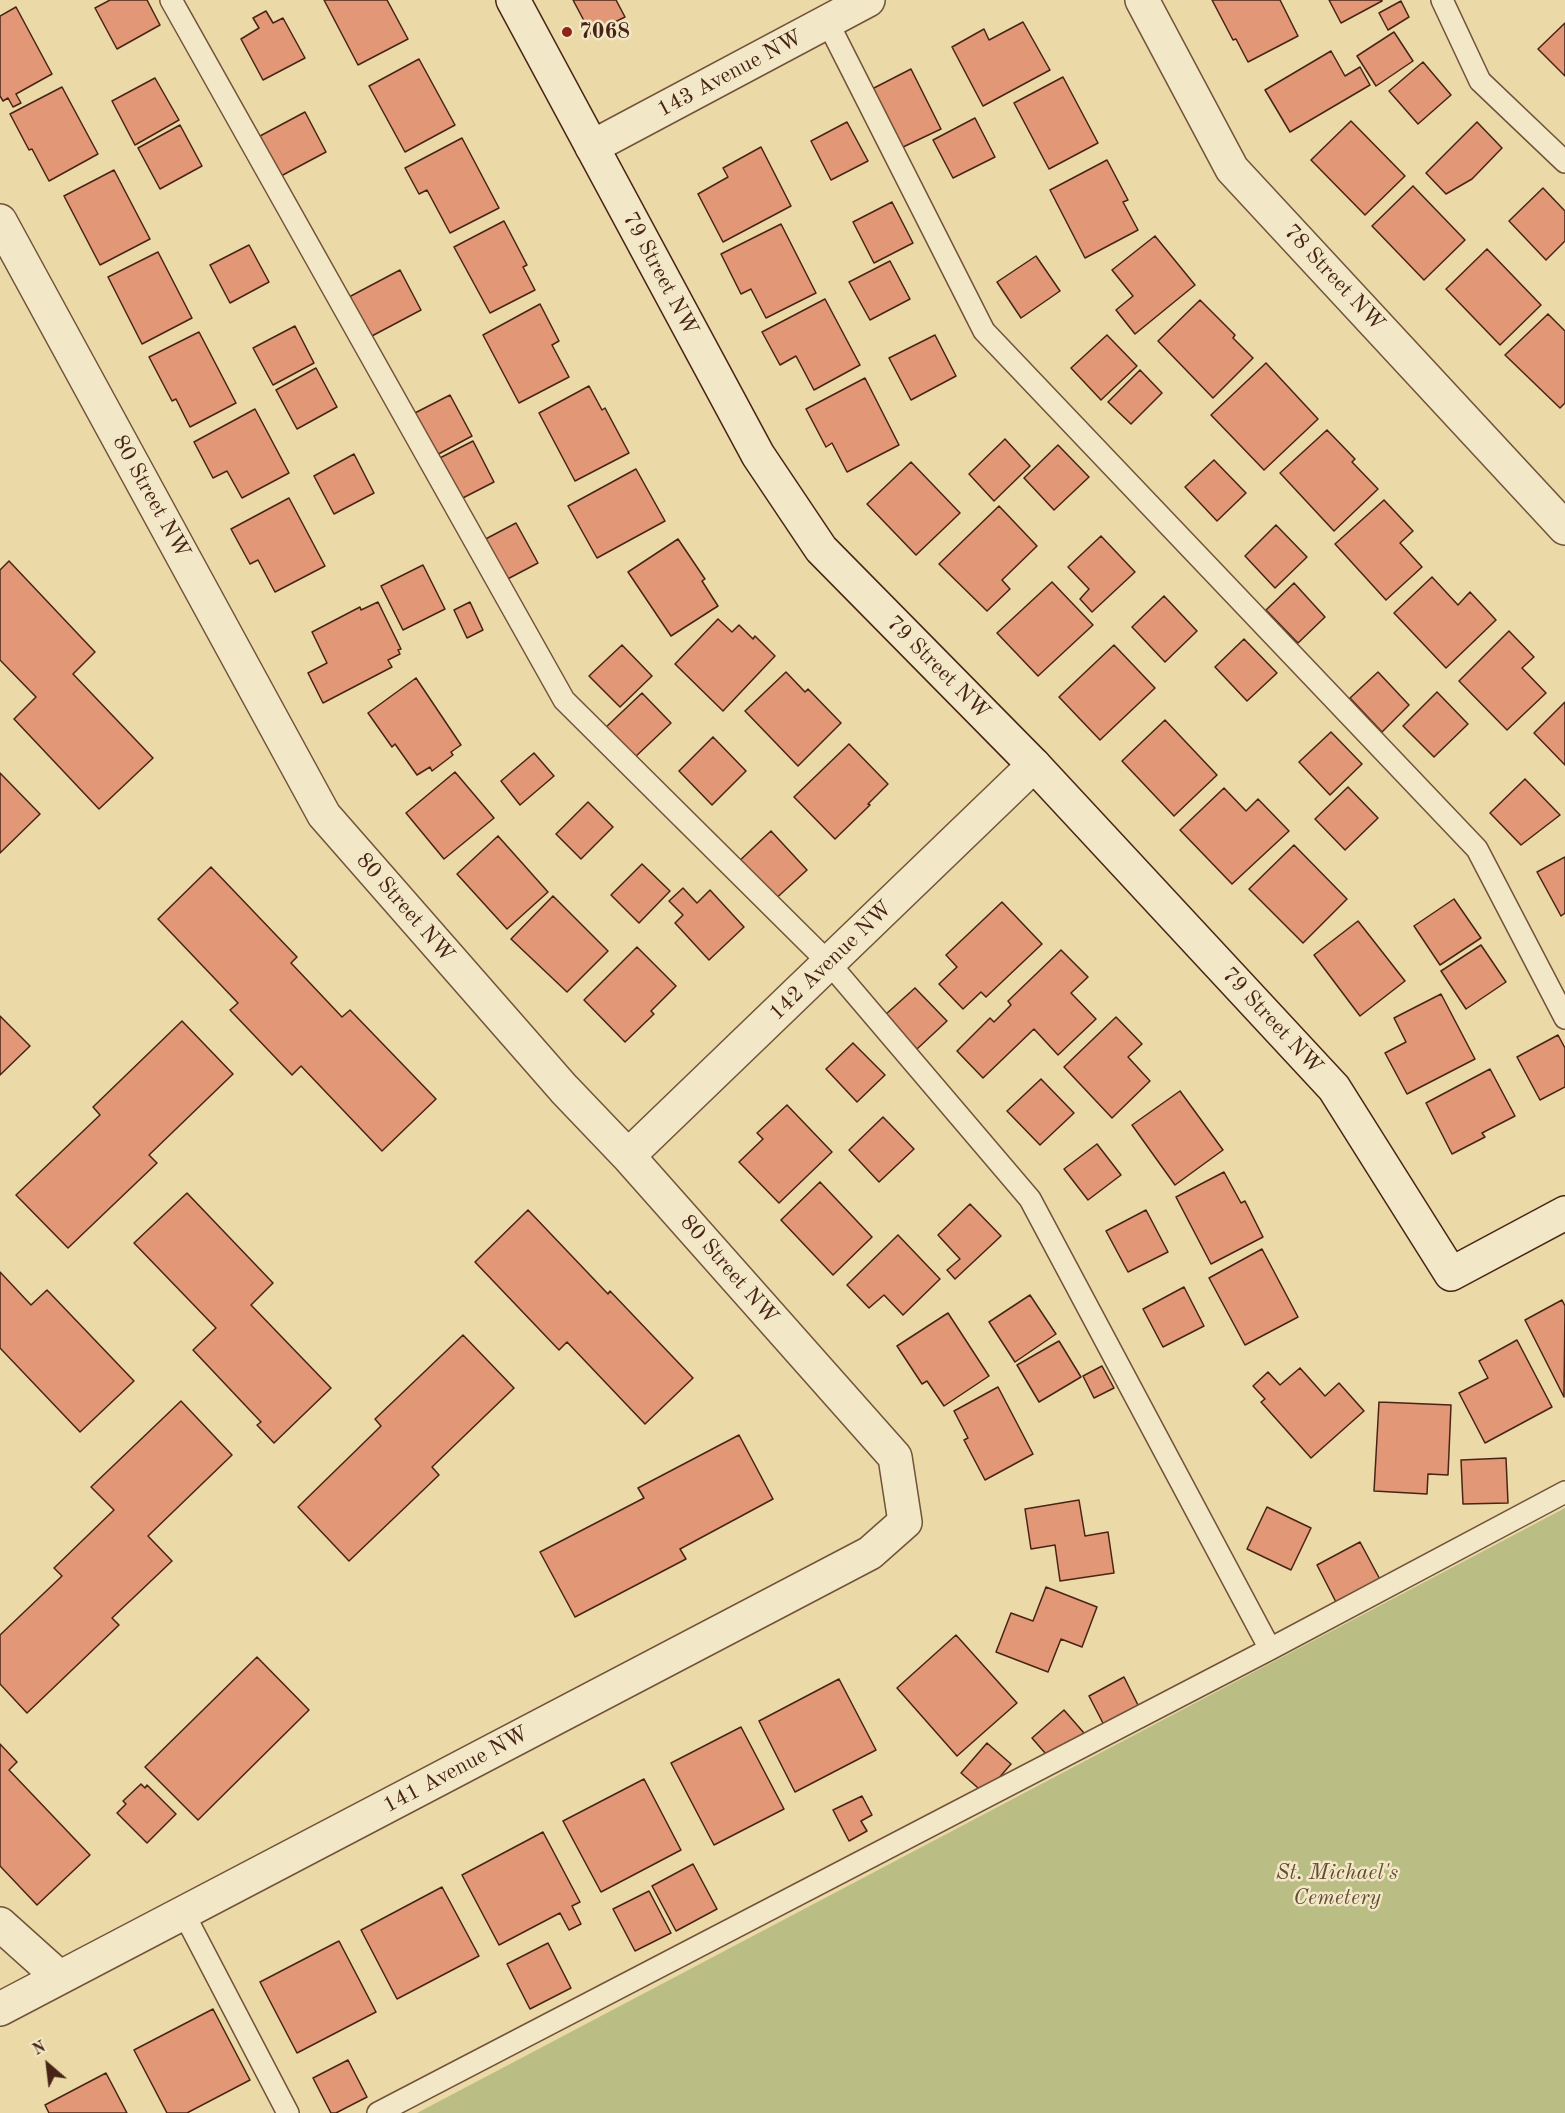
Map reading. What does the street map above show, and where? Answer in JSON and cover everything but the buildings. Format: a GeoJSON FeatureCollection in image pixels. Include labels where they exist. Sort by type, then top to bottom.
{"type":"FeatureCollection","features":[{"type":"Feature","properties":{"kind":"street","name":"79 Street NW"},"geometry":{"type":"LineString","coordinates":[[513,0],[758,455],[821,549],[1034,765],[1334,1088],[1451,1274],[1565,1213]]}},
{"type":"Feature","properties":{"kind":"street","name":"143 Avenue NW"},"geometry":{"type":"LineString","coordinates":[[592,147],[868,0]]}},
{"type":"Feature","properties":{"kind":"street","name":"78 Street NW"},"geometry":{"type":"LineString","coordinates":[[1142,0],[1232,169],[1565,528]]}},
{"type":"Feature","properties":{"kind":"street","name":"80 Street NW"},"geometry":{"type":"LineString","coordinates":[[0,221],[324,815],[564,1089],[628,1156],[895,1457],[905,1522]]}},
{"type":"Feature","properties":{"kind":"street","name":"142 Avenue NW"},"geometry":{"type":"LineString","coordinates":[[628,1156],[1034,765]]}},
{"type":"Feature","properties":{"kind":"street","name":"141 Avenue NW"},"geometry":{"type":"LineString","coordinates":[[0,2008],[870,1553],[905,1522]]}},
{"type":"Feature","properties":{"kind":"street"},"geometry":{"type":"LineString","coordinates":[[0,1924],[59,1977]]}},
{"type":"Feature","properties":{"kind":"lane"},"geometry":{"type":"LineString","coordinates":[[171,0],[564,700],[829,963],[1030,1199],[1269,1649]]}},
{"type":"Feature","properties":{"kind":"lane"},"geometry":{"type":"LineString","coordinates":[[1443,0],[1480,81],[1565,162]]}},
{"type":"Feature","properties":{"kind":"lane"},"geometry":{"type":"LineString","coordinates":[[827,21],[984,331],[1477,849],[1565,1018]]}},
{"type":"Feature","properties":{"kind":"lane"},"geometry":{"type":"LineString","coordinates":[[378,2113],[1269,1649],[1565,1492]]}},
{"type":"Feature","properties":{"kind":"lane"},"geometry":{"type":"LineString","coordinates":[[183,1912],[288,2113]]}},
{"type":"Feature","properties":{"kind":"green space","name":"St. Michael's Cemetery"},"geometry":{"type":"Polygon","coordinates":[[[1565,1508],[1565,2113],[417,2113],[1565,1508]]]}},
{"type":"Feature","properties":{"kind":"place","name":"7068"},"geometry":{"type":"Point","coordinates":[567,32]}}]}
